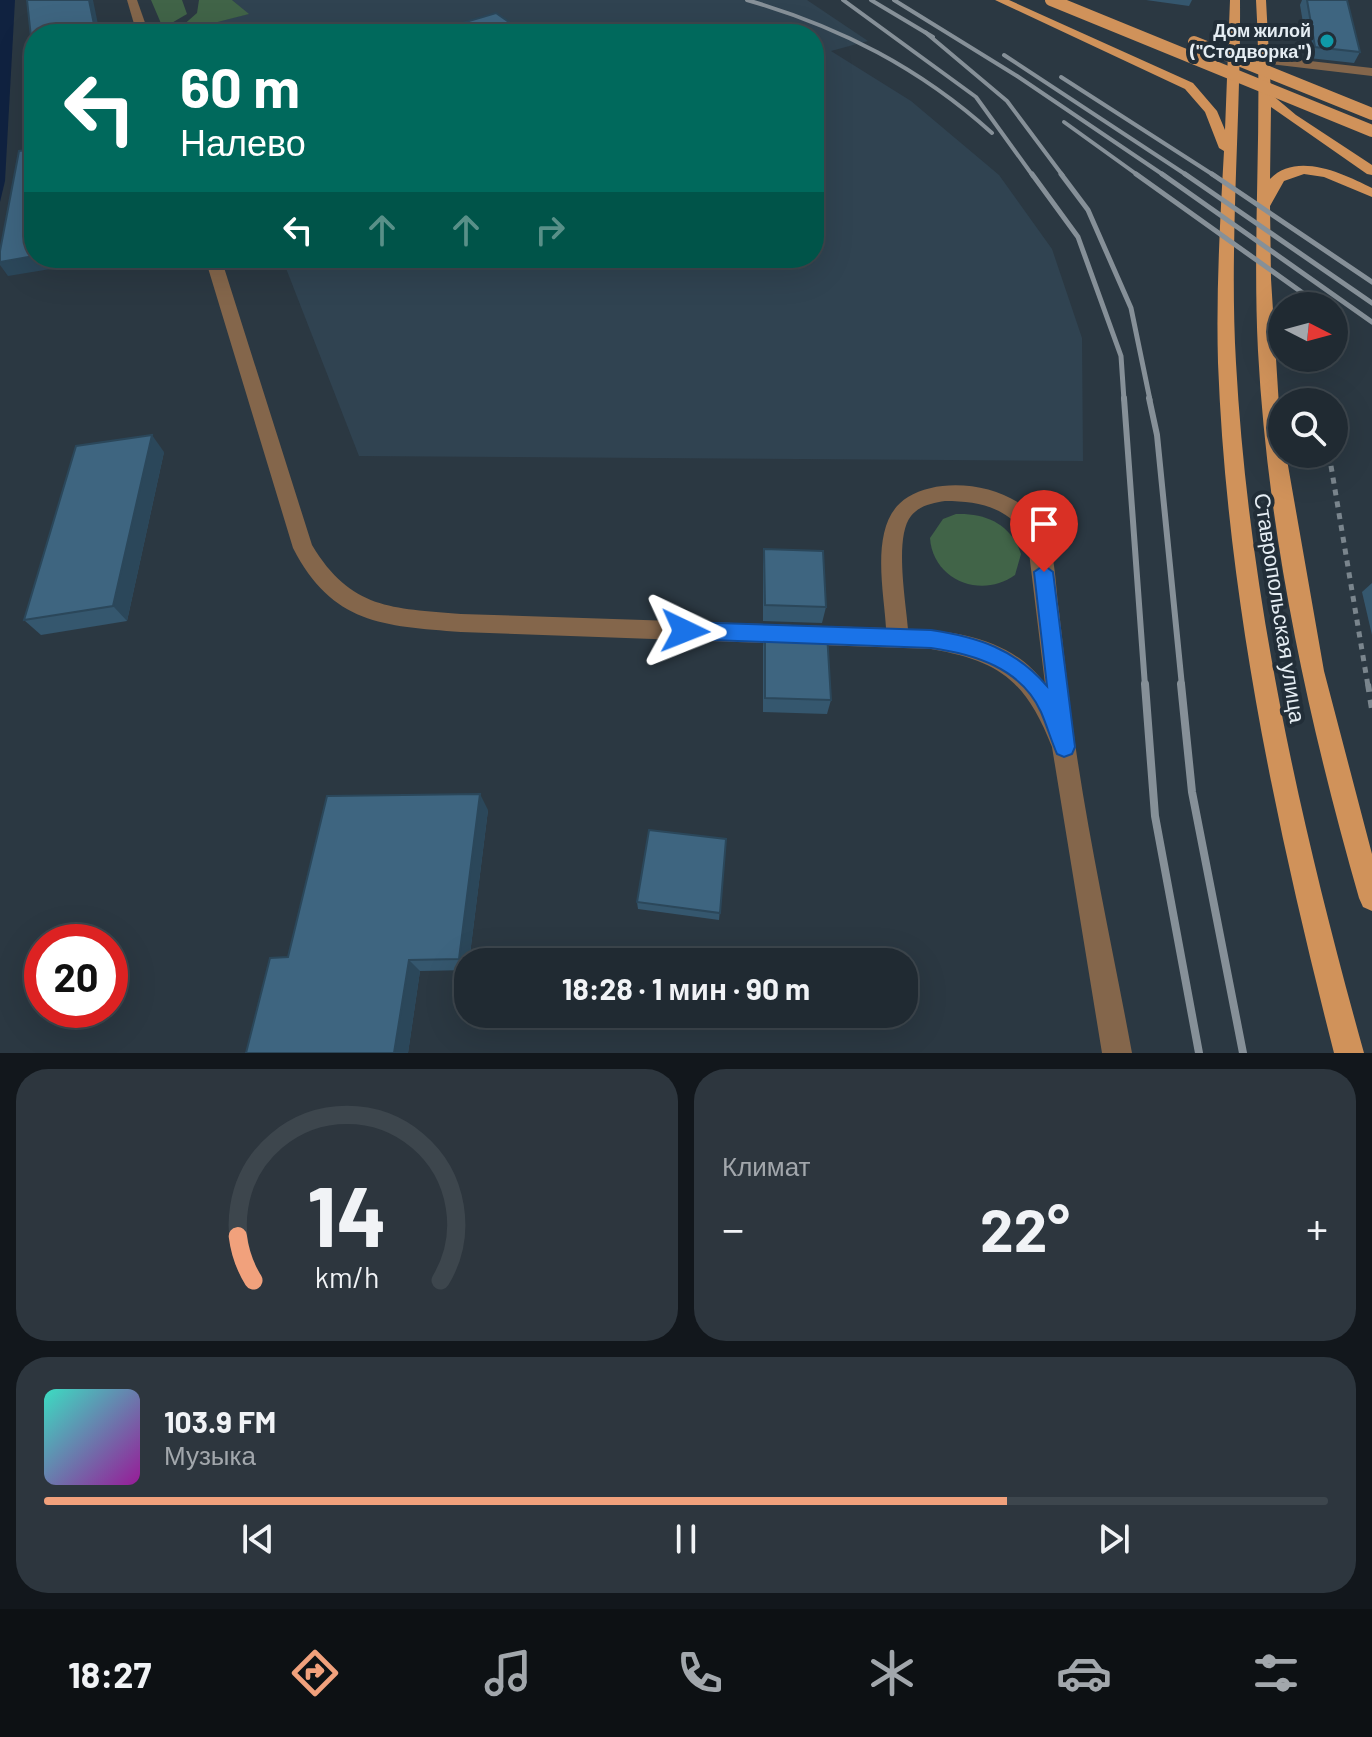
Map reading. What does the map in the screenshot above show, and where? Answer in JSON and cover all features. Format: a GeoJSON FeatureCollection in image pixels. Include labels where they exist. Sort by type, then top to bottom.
{"type":"FeatureCollection","features":[{"type":"Feature","properties":{"kind":"main road"},"geometry":{"type":"LineString","coordinates":[[1000,0],[1189,86],[1211,111],[1230,160]]}},
{"type":"Feature","properties":{"kind":"main road"},"geometry":{"type":"LineString","coordinates":[[1051,0],[1372,131]]}},
{"type":"Feature","properties":{"kind":"main road"},"geometry":{"type":"LineString","coordinates":[[1087,0],[1101,5]]}},
{"type":"Feature","properties":{"kind":"main road","name":"Ставропольская улица"},"geometry":{"type":"LineString","coordinates":[[1235,0],[1226,360],[1241,546],[1294,840],[1349,1053]]}},
{"type":"Feature","properties":{"kind":"main road","name":"Ставропольская улица"},"geometry":{"type":"LineString","coordinates":[[1261,0],[1267,97],[1263,278],[1283,497],[1315,672],[1372,898]]}},
{"type":"Feature","properties":{"kind":"main road"},"geometry":{"type":"LineString","coordinates":[[1186,38],[1372,114]]}},
{"type":"Feature","properties":{"kind":"main road"},"geometry":{"type":"LineString","coordinates":[[1267,97],[1301,125],[1372,171]]}},
{"type":"Feature","properties":{"kind":"main road"},"geometry":{"type":"LineString","coordinates":[[1264,206],[1274,184],[1290,173],[1326,174],[1372,193]]}},
{"type":"Feature","properties":{"kind":"lane"},"geometry":{"type":"LineString","coordinates":[[132,0],[140,24]]}},
{"type":"Feature","properties":{"kind":"lane"},"geometry":{"type":"LineString","coordinates":[[1266,60],[1372,72]]}},
{"type":"Feature","properties":{"kind":"lane"},"geometry":{"type":"LineString","coordinates":[[216,268],[303,548],[323,580],[352,604],[408,618],[461,623],[898,638],[967,644],[998,655],[1026,677],[1049,704],[1064,747]]}},
{"type":"Feature","properties":{"kind":"lane"},"geometry":{"type":"LineString","coordinates":[[898,638],[894,543],[898,519],[909,505],[926,497],[952,494],[984,497],[1014,510],[1035,531],[1040,543],[1064,747],[1117,1053]]}},
{"type":"Feature","properties":{"kind":"path"},"geometry":{"type":"LineString","coordinates":[[1331,468],[1372,709]]}},
{"type":"Feature","properties":{"kind":"shaded area"},"geometry":{"type":"Polygon","coordinates":[[[232,0],[807,0],[868,41],[831,51],[911,101],[999,175],[1052,249],[1082,338],[1083,461],[359,456],[286,268],[824,268],[824,24],[209,24],[248,14],[232,0]]]}},
{"type":"Feature","properties":{"kind":"green space"},"geometry":{"type":"Polygon","coordinates":[[[151,0],[182,0],[187,14],[170,24],[161,24],[151,0]]]}},
{"type":"Feature","properties":{"kind":"green space"},"geometry":{"type":"Polygon","coordinates":[[[199,0],[232,0],[249,14],[210,24],[184,24],[197,13],[199,0]]]}},
{"type":"Feature","properties":{"kind":"green space"},"geometry":{"type":"Polygon","coordinates":[[[956,514],[987,518],[1011,535],[1021,554],[1015,575],[1002,582],[974,585],[961,582],[940,565],[930,538],[943,519],[956,514]]]}},
{"type":"Feature","properties":{"kind":"water"},"geometry":{"type":"Polygon","coordinates":[[[0,0],[15,0],[5,181],[0,202],[0,0]]]}},
{"type":"Feature","properties":{"kind":"building"},"geometry":{"type":"Polygon","coordinates":[[[27,0],[89,0],[94,24],[30,24],[27,0]]]}},
{"type":"Feature","properties":{"kind":"building"},"geometry":{"type":"Polygon","coordinates":[[[1307,0],[1347,0],[1360,52],[1315,47],[1307,0]]]}},
{"type":"Feature","properties":{"kind":"building"},"geometry":{"type":"Polygon","coordinates":[[[496,13],[512,24],[459,24],[496,13]]]}},
{"type":"Feature","properties":{"kind":"building"},"geometry":{"type":"Polygon","coordinates":[[[24,150],[24,258],[0,262],[0,251],[19,151],[24,150]]]}},
{"type":"Feature","properties":{"kind":"building"},"geometry":{"type":"Polygon","coordinates":[[[152,435],[113,606],[24,620],[76,446],[152,435]]]}},
{"type":"Feature","properties":{"kind":"building"},"geometry":{"type":"Polygon","coordinates":[[[764,549],[823,551],[826,607],[765,605],[764,549]]]}},
{"type":"Feature","properties":{"kind":"building"},"geometry":{"type":"Polygon","coordinates":[[[765,631],[827,633],[831,700],[765,698],[765,631]]]}},
{"type":"Feature","properties":{"kind":"building"},"geometry":{"type":"Polygon","coordinates":[[[480,794],[460,948],[454,948],[454,959],[409,960],[394,1053],[246,1053],[270,958],[288,957],[327,796],[480,794]]]}},
{"type":"Feature","properties":{"kind":"building"},"geometry":{"type":"Polygon","coordinates":[[[649,830],[726,839],[720,913],[637,902],[649,830]]]}},
{"type":"Feature","properties":{"kind":"railway"},"geometry":{"type":"LineString","coordinates":[[747,0],[816,24]]}},
{"type":"Feature","properties":{"kind":"railway"},"geometry":{"type":"LineString","coordinates":[[843,0],[976,97],[1033,176]]}},
{"type":"Feature","properties":{"kind":"railway"},"geometry":{"type":"LineString","coordinates":[[871,0],[926,33]]}},
{"type":"Feature","properties":{"kind":"railway"},"geometry":{"type":"LineString","coordinates":[[894,0],[1017,76],[1165,176]]}},
{"type":"Feature","properties":{"kind":"railway"},"geometry":{"type":"LineString","coordinates":[[824,27],[907,69],[992,133]]}},
{"type":"Feature","properties":{"kind":"railway"},"geometry":{"type":"LineString","coordinates":[[926,33],[933,37]]}},
{"type":"Feature","properties":{"kind":"railway"},"geometry":{"type":"LineString","coordinates":[[926,33],[1007,101],[1063,176]]}},
{"type":"Feature","properties":{"kind":"railway"},"geometry":{"type":"LineString","coordinates":[[1004,55],[1186,175]]}},
{"type":"Feature","properties":{"kind":"railway"},"geometry":{"type":"LineString","coordinates":[[1061,77],[1214,176]]}},
{"type":"Feature","properties":{"kind":"railway"},"geometry":{"type":"LineString","coordinates":[[1064,122],[1139,176]]}},
{"type":"Feature","properties":{"kind":"railway"},"geometry":{"type":"LineString","coordinates":[[1032,174],[1078,237],[1121,356],[1124,400]]}},
{"type":"Feature","properties":{"kind":"railway"},"geometry":{"type":"LineString","coordinates":[[1061,174],[1088,210],[1131,308],[1150,400]]}},
{"type":"Feature","properties":{"kind":"railway"},"geometry":{"type":"LineString","coordinates":[[1136,174],[1301,292]]}},
{"type":"Feature","properties":{"kind":"railway"},"geometry":{"type":"LineString","coordinates":[[1162,174],[1372,322]]}},
{"type":"Feature","properties":{"kind":"railway"},"geometry":{"type":"LineString","coordinates":[[1186,175],[1372,303]]}},
{"type":"Feature","properties":{"kind":"railway"},"geometry":{"type":"LineString","coordinates":[[1214,176],[1372,282]]}},
{"type":"Feature","properties":{"kind":"railway"},"geometry":{"type":"LineString","coordinates":[[1124,398],[1145,686]]}},
{"type":"Feature","properties":{"kind":"railway"},"geometry":{"type":"LineString","coordinates":[[1149,398],[1157,435],[1182,686]]}},
{"type":"Feature","properties":{"kind":"railway"},"geometry":{"type":"LineString","coordinates":[[1145,684],[1155,816],[1199,1053]]}},
{"type":"Feature","properties":{"kind":"railway"},"geometry":{"type":"LineString","coordinates":[[1181,684],[1192,792],[1243,1053]]}},
{"type":"Feature","properties":{"kind":"place","name":"Дом жилой (\"Стодворка\")"},"geometry":{"type":"Point","coordinates":[1327,41]}},
{"type":"Feature","properties":{"kind":"route"},"geometry":{"type":"LineString","coordinates":[[685,631],[931,639],[967,644],[998,655],[1026,677],[1049,704],[1064,747],[1044,572]]}}]}
